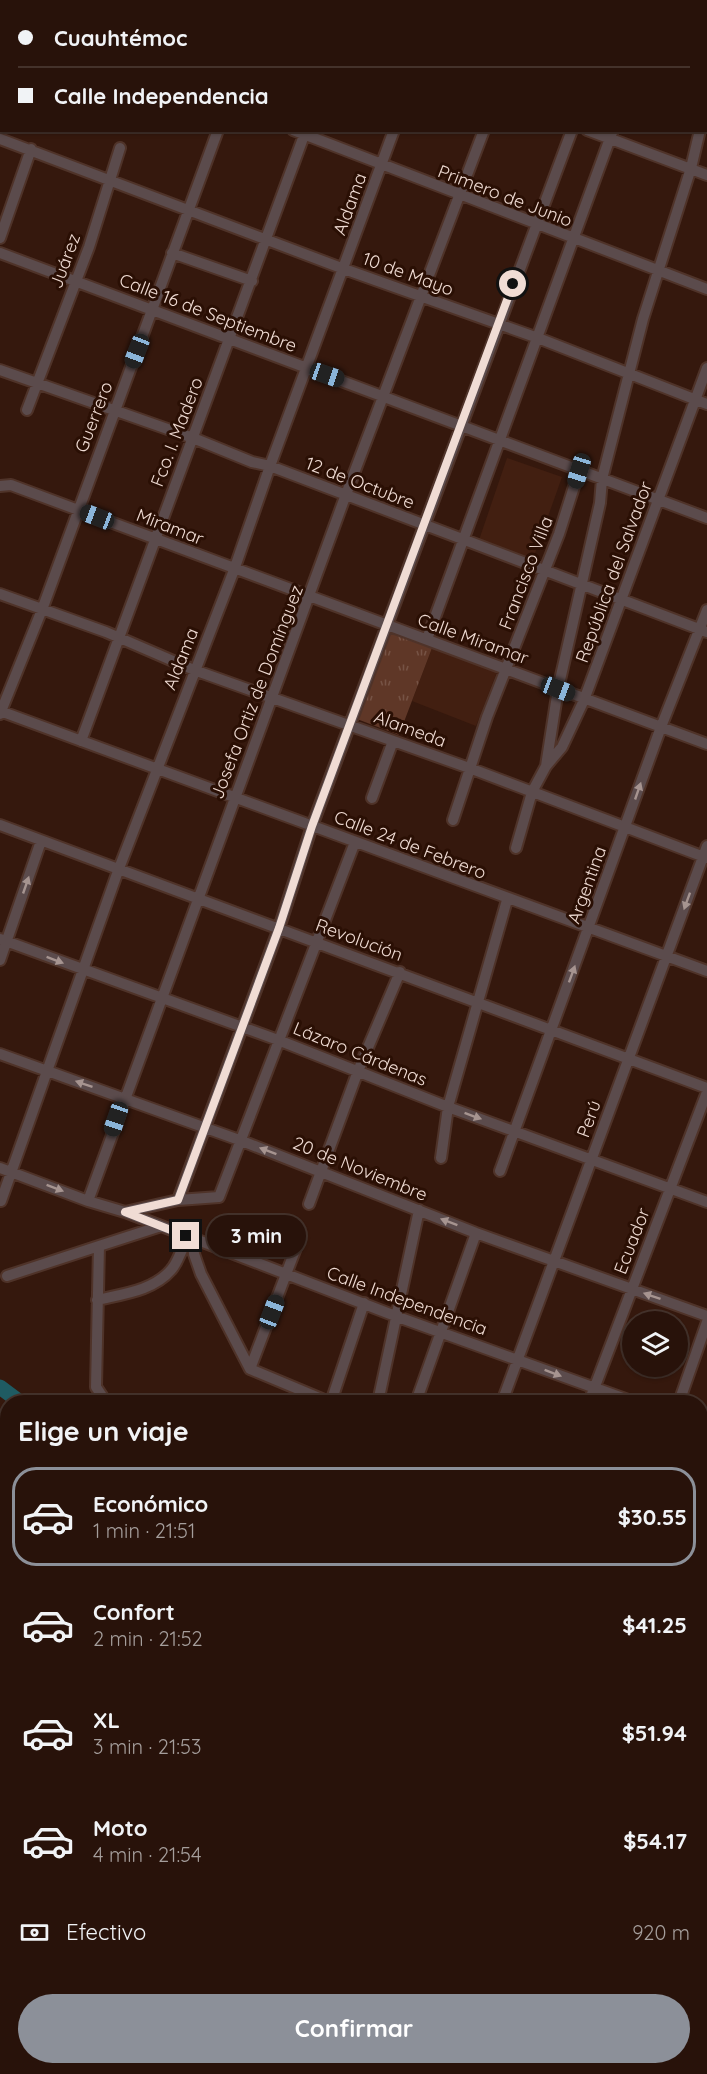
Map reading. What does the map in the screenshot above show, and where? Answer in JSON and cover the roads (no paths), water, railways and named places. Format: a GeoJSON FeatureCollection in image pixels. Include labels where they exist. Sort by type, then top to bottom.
{"type":"FeatureCollection","features":[{"type":"Feature","properties":{"kind":"street","name":"Guerrero"},"geometry":{"type":"LineString","coordinates":[[0,712],[43,607],[217,132]]}},
{"type":"Feature","properties":{"kind":"street","name":"Aldama"},"geometry":{"type":"LineString","coordinates":[[1,1201],[118,871],[234,570],[393,132]]}},
{"type":"Feature","properties":{"kind":"street","name":"Josefa Ortiz de Domínguez"},"geometry":{"type":"LineString","coordinates":[[88,1201],[345,497],[483,132]]}},
{"type":"Feature","properties":{"kind":"street"},"geometry":{"type":"LineString","coordinates":[[178,1200],[279,928],[312,826],[571,132]]}},
{"type":"Feature","properties":{"kind":"street"},"geometry":{"type":"LineString","coordinates":[[597,132],[612,135],[707,175]]}},
{"type":"Feature","properties":{"kind":"street"},"geometry":{"type":"LineString","coordinates":[[546,766],[558,689],[600,503],[602,479],[657,270],[691,168],[700,132]]}},
{"type":"Feature","properties":{"kind":"street","name":"Primero de Junio"},"geometry":{"type":"LineString","coordinates":[[305,133],[459,196],[707,289]]}},
{"type":"Feature","properties":{"kind":"street","name":"Fco. I. Madero"},"geometry":{"type":"LineString","coordinates":[[81,741],[305,133]]}},
{"type":"Feature","properties":{"kind":"street"},"geometry":{"type":"LineString","coordinates":[[427,639],[612,135]]}},
{"type":"Feature","properties":{"kind":"street","name":"10 de Mayo"},"geometry":{"type":"LineString","coordinates":[[0,139],[344,269],[538,338],[707,404]]}},
{"type":"Feature","properties":{"kind":"street","name":"Juárez"},"geometry":{"type":"LineString","coordinates":[[27,410],[76,281],[120,148]]}},
{"type":"Feature","properties":{"kind":"street"},"geometry":{"type":"LineString","coordinates":[[0,238],[31,149]]}},
{"type":"Feature","properties":{"kind":"street","name":"Calle 16 de Septiembre"},"geometry":{"type":"LineString","coordinates":[[0,252],[707,518]]}},
{"type":"Feature","properties":{"kind":"street"},"geometry":{"type":"LineString","coordinates":[[172,253],[252,281]]}},
{"type":"Feature","properties":{"kind":"street","name":"República del Salvador"},"geometry":{"type":"LineString","coordinates":[[516,848],[532,792],[546,766],[562,747],[585,700],[707,368]]}},
{"type":"Feature","properties":{"kind":"street","name":"12 de Octubre"},"geometry":{"type":"LineString","coordinates":[[0,370],[193,438],[252,462],[270,466],[345,497],[463,539],[704,631]]}},
{"type":"Feature","properties":{"kind":"street","name":"Francisco Villa"},"geometry":{"type":"LineString","coordinates":[[453,820],[472,769],[487,717],[544,571],[579,471]]}},
{"type":"Feature","properties":{"kind":"street","name":"Miramar"},"geometry":{"type":"LineString","coordinates":[[0,486],[11,485],[262,579]]}},
{"type":"Feature","properties":{"kind":"street","name":"Calle Miramar"},"geometry":{"type":"LineString","coordinates":[[262,579],[707,744]]}},
{"type":"Feature","properties":{"kind":"street","name":"Alameda"},"geometry":{"type":"LineString","coordinates":[[0,594],[43,607],[194,670],[472,769],[625,828],[706,853]]}},
{"type":"Feature","properties":{"kind":"street","name":"Argentina"},"geometry":{"type":"LineString","coordinates":[[500,1172],[661,727],[704,631],[707,610]]}},
{"type":"Feature","properties":{"kind":"street","name":"Calle 24 de Febrero"},"geometry":{"type":"LineString","coordinates":[[0,712],[356,842],[507,900],[589,927],[707,971]]}},
{"type":"Feature","properties":{"kind":"street"},"geometry":{"type":"LineString","coordinates":[[372,798],[393,741]]}},
{"type":"Feature","properties":{"kind":"street","name":"Revolución"},"geometry":{"type":"LineString","coordinates":[[0,825],[196,900],[478,1001],[707,1090]]}},
{"type":"Feature","properties":{"kind":"street"},"geometry":{"type":"LineString","coordinates":[[0,960],[4,940],[41,841]]}},
{"type":"Feature","properties":{"kind":"street"},"geometry":{"type":"LineString","coordinates":[[125,1212],[178,1200],[219,1197],[356,842]]}},
{"type":"Feature","properties":{"kind":"street","name":"Perú"},"geometry":{"type":"LineString","coordinates":[[505,1395],[706,853]]}},
{"type":"Feature","properties":{"kind":"street"},"geometry":{"type":"LineString","coordinates":[[441,1158],[448,1107],[507,900]]}},
{"type":"Feature","properties":{"kind":"street","name":"Lázaro Cárdenas"},"geometry":{"type":"LineString","coordinates":[[4,940],[163,1000],[278,1040],[448,1107],[707,1202]]}},
{"type":"Feature","properties":{"kind":"street"},"geometry":{"type":"LineString","coordinates":[[309,1204],[358,1071],[399,972]]}},
{"type":"Feature","properties":{"kind":"street","name":"20 de Noviembre"},"geometry":{"type":"LineString","coordinates":[[0,1054],[242,1140],[476,1233],[707,1316]]}},
{"type":"Feature","properties":{"kind":"street","name":"Ecuador"},"geometry":{"type":"LineString","coordinates":[[592,1395],[707,1090]]}},
{"type":"Feature","properties":{"kind":"street","name":"Calle Independencia"},"geometry":{"type":"LineString","coordinates":[[0,1168],[88,1201],[125,1212],[398,1317],[612,1395]]}},
{"type":"Feature","properties":{"kind":"street"},"geometry":{"type":"LineString","coordinates":[[380,1395],[419,1210]]}},
{"type":"Feature","properties":{"kind":"street"},"geometry":{"type":"LineString","coordinates":[[6,1276],[161,1226]]}},
{"type":"Feature","properties":{"kind":"street"},"geometry":{"type":"LineString","coordinates":[[418,1395],[476,1233]]}},
{"type":"Feature","properties":{"kind":"street"},"geometry":{"type":"LineString","coordinates":[[97,1300],[130,1293],[159,1282],[173,1269],[181,1249],[192,1238]]}},
{"type":"Feature","properties":{"kind":"street"},"geometry":{"type":"LineString","coordinates":[[192,1238],[194,1254],[201,1274],[250,1369],[313,1395]]}},
{"type":"Feature","properties":{"kind":"street"},"geometry":{"type":"LineString","coordinates":[[250,1369],[299,1240]]}},
{"type":"Feature","properties":{"kind":"street"},"geometry":{"type":"LineString","coordinates":[[99,1246],[96,1387],[101,1395]]}},
{"type":"Feature","properties":{"kind":"street"},"geometry":{"type":"LineString","coordinates":[[332,1395],[364,1303]]}},
{"type":"Feature","properties":{"kind":"street"},"geometry":{"type":"LineString","coordinates":[[681,1395],[707,1322]]}},
{"type":"Feature","properties":{"kind":"waterway"},"geometry":{"type":"LineString","coordinates":[[0,1387],[11,1395]]}}]}
